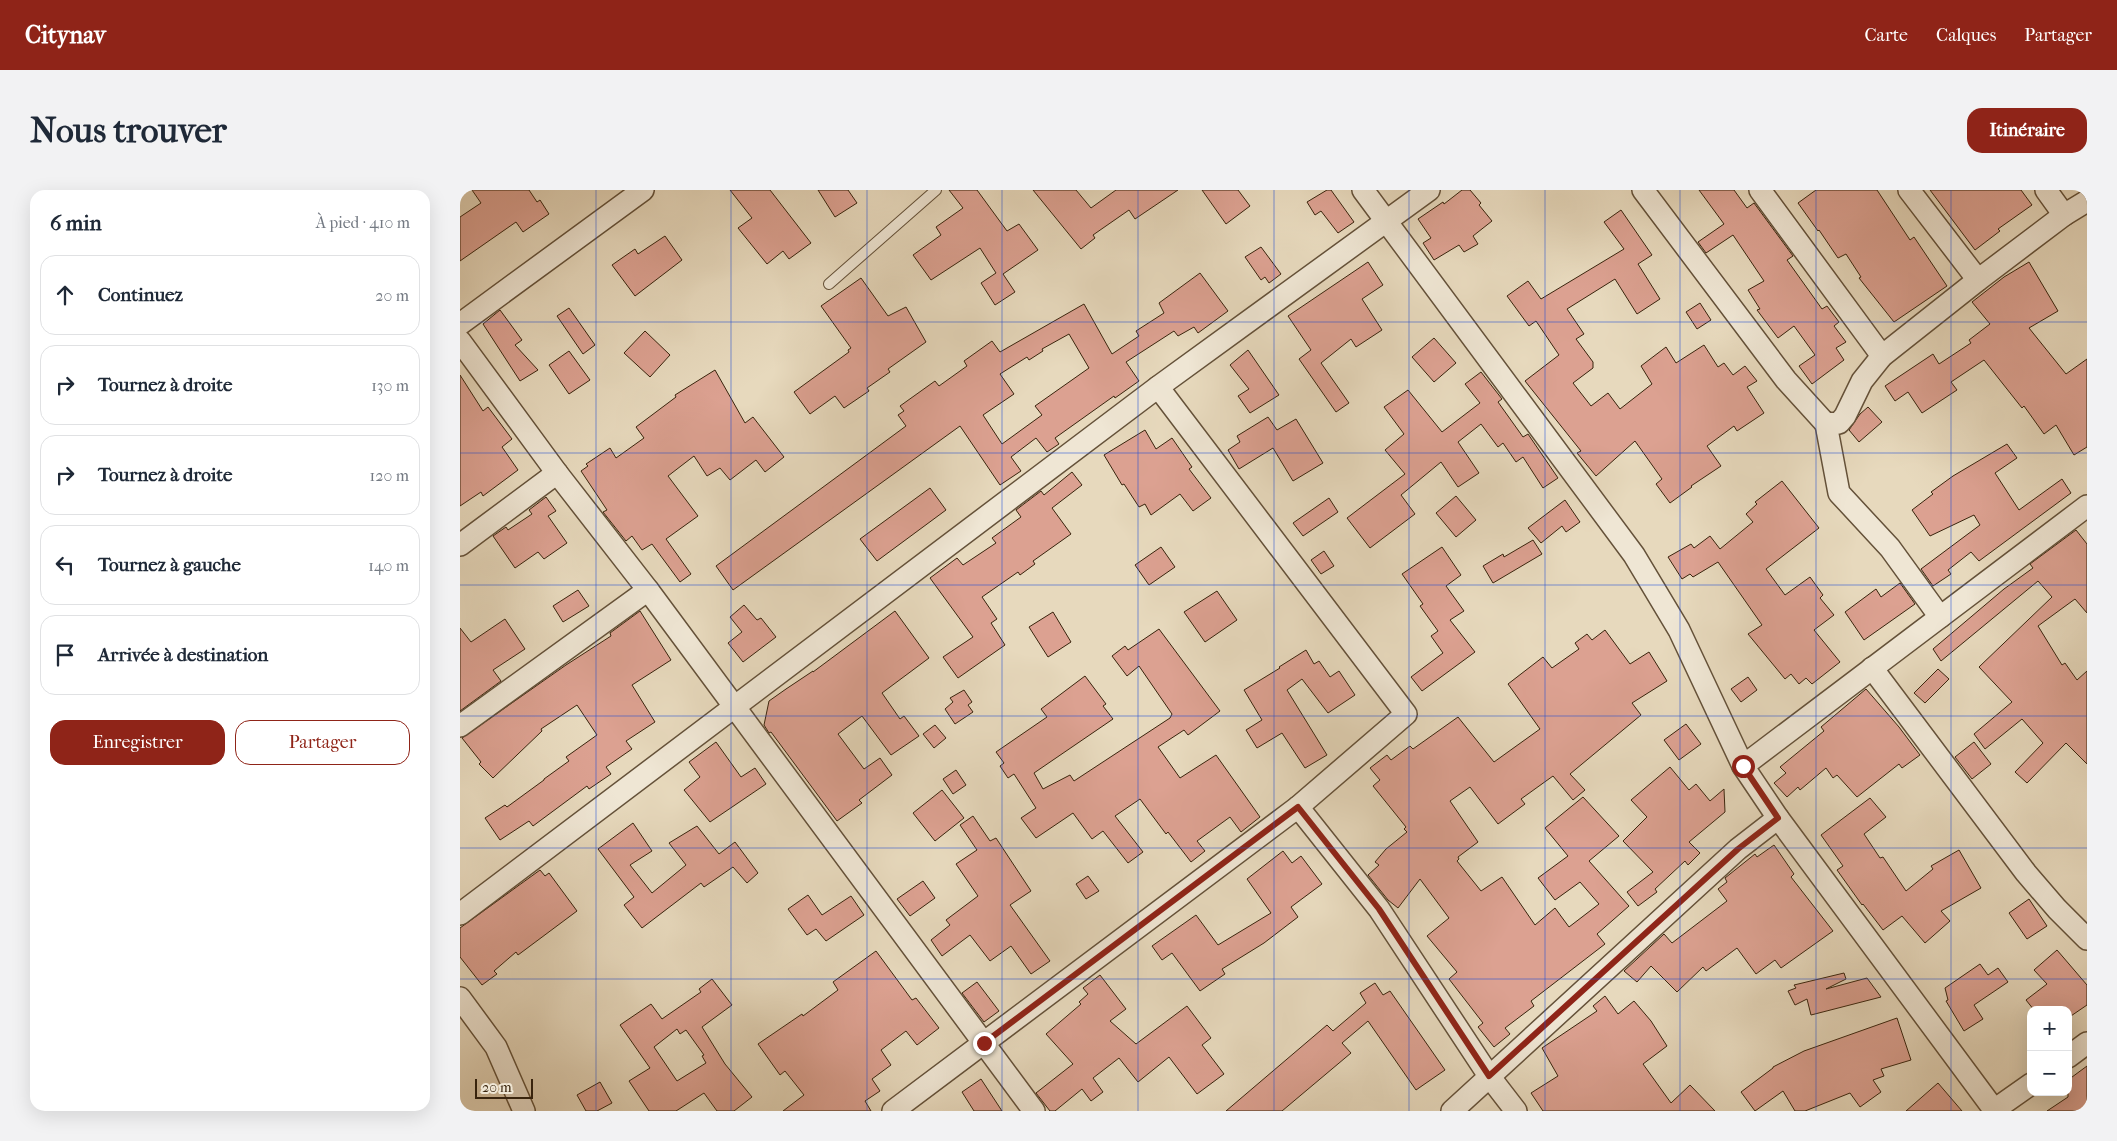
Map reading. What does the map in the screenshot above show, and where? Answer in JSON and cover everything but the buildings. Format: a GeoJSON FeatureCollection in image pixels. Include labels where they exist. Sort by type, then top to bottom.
{"type":"FeatureCollection","features":[{"type":"Feature","properties":{"kind":"street"},"geometry":{"type":"LineString","coordinates":[[460,324],[643,190]]}},
{"type":"Feature","properties":{"kind":"street"},"geometry":{"type":"LineString","coordinates":[[1363,190],[1634,556],[1679,630],[1743,766],[1778,818],[1994,1111],[2027,1087]]}},
{"type":"Feature","properties":{"kind":"street"},"geometry":{"type":"LineString","coordinates":[[460,914],[1158,387],[1429,190]]}},
{"type":"Feature","properties":{"kind":"street"},"geometry":{"type":"LineString","coordinates":[[1643,190],[1786,380],[1826,424],[1839,493],[1890,548],[1940,617]]}},
{"type":"Feature","properties":{"kind":"street"},"geometry":{"type":"LineString","coordinates":[[1760,190],[1882,356]]}},
{"type":"Feature","properties":{"kind":"street"},"geometry":{"type":"LineString","coordinates":[[1909,190],[1978,280]]}},
{"type":"Feature","properties":{"kind":"street"},"geometry":{"type":"LineString","coordinates":[[2046,190],[2064,215]]}},
{"type":"Feature","properties":{"kind":"street"},"geometry":{"type":"LineString","coordinates":[[1826,424],[1839,423],[1845,416],[1862,381],[1882,356],[1978,280],[2064,215],[2087,201]]}},
{"type":"Feature","properties":{"kind":"street"},"geometry":{"type":"LineString","coordinates":[[460,341],[557,473],[648,590],[1034,1111]]}},
{"type":"Feature","properties":{"kind":"street"},"geometry":{"type":"LineString","coordinates":[[893,1111],[914,1093],[984,1043],[1298,807],[1406,714],[1158,387]]}},
{"type":"Feature","properties":{"kind":"street"},"geometry":{"type":"LineString","coordinates":[[460,545],[557,473]]}},
{"type":"Feature","properties":{"kind":"street"},"geometry":{"type":"LineString","coordinates":[[1743,766],[2087,506]]}},
{"type":"Feature","properties":{"kind":"street"},"geometry":{"type":"LineString","coordinates":[[460,726],[648,590]]}},
{"type":"Feature","properties":{"kind":"street"},"geometry":{"type":"LineString","coordinates":[[1872,668],[2026,873],[2057,909],[2087,939]]}},
{"type":"Feature","properties":{"kind":"street"},"geometry":{"type":"LineString","coordinates":[[1298,807],[1379,909],[1489,1076],[1516,1111]]}},
{"type":"Feature","properties":{"kind":"street"},"geometry":{"type":"LineString","coordinates":[[1452,1111],[1738,849],[1778,818]]}},
{"type":"Feature","properties":{"kind":"street"},"geometry":{"type":"LineString","coordinates":[[460,998],[496,1047],[524,1111]]}},
{"type":"Feature","properties":{"kind":"street"},"geometry":{"type":"LineString","coordinates":[[2072,1054],[2087,1043]]}},
{"type":"Feature","properties":{"kind":"lane"},"geometry":{"type":"LineString","coordinates":[[828,284],[936,190]]}},
{"type":"Feature","properties":{"kind":"route"},"geometry":{"type":"LineString","coordinates":[[984,1043],[1298,807],[1379,909],[1489,1076],[1738,849],[1778,818],[1743,766]]}}]}
